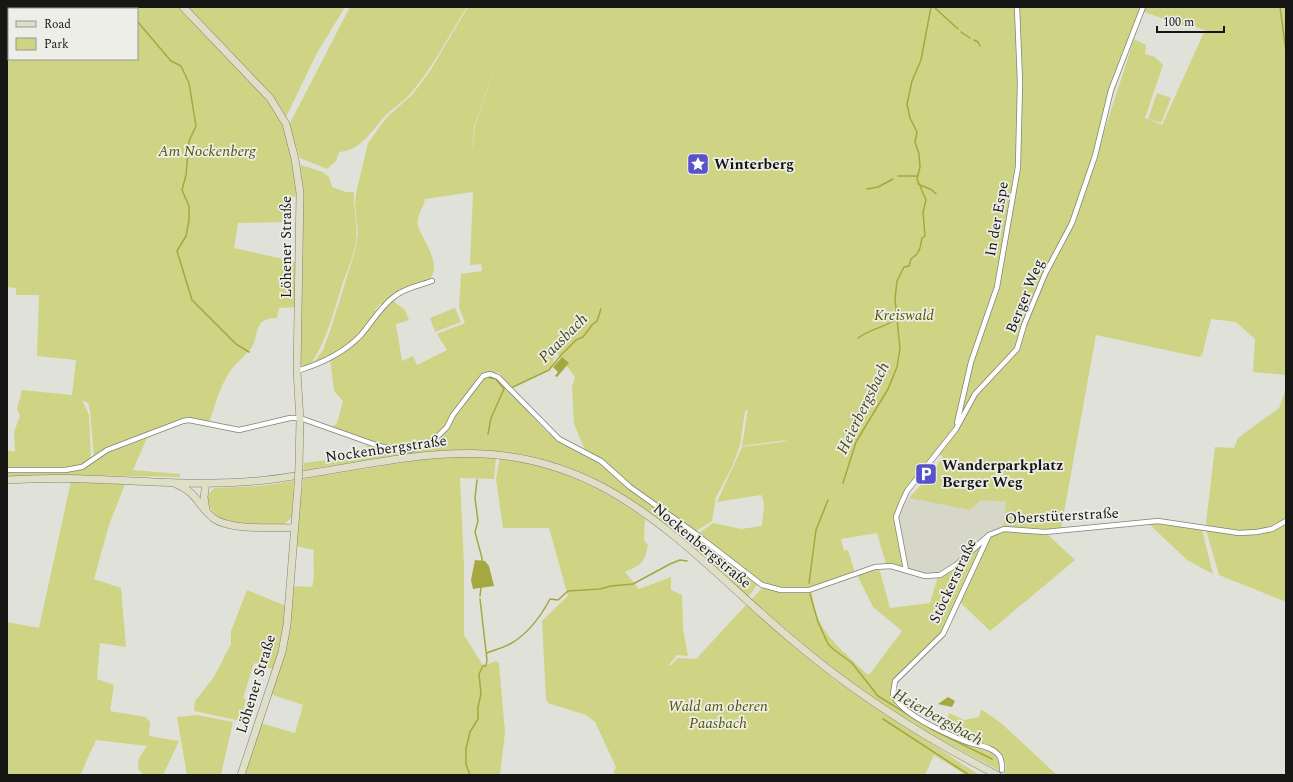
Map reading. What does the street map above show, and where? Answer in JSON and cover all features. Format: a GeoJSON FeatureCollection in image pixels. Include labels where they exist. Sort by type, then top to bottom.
{"type":"FeatureCollection","features":[{"type":"Feature","properties":{"kind":"main road","name":"Löhener Straße"},"geometry":{"type":"LineString","coordinates":[[183,7],[270,98],[286,124],[300,193],[297,371],[300,418],[299,465],[287,625],[282,652],[241,775]]}},
{"type":"Feature","properties":{"kind":"main road","name":"Nockenbergstraße"},"geometry":{"type":"LineString","coordinates":[[7,480],[77,478],[202,483],[260,481],[433,454],[503,454],[539,461],[576,475],[608,490],[641,512],[686,546],[812,657],[879,706],[918,731],[994,775]]}},
{"type":"Feature","properties":{"kind":"main road"},"geometry":{"type":"LineString","coordinates":[[172,482],[188,489],[198,498],[206,510],[216,520],[224,524],[295,528]]}},
{"type":"Feature","properties":{"kind":"main road"},"geometry":{"type":"LineString","coordinates":[[198,498],[202,483]]}},
{"type":"Feature","properties":{"kind":"main road"},"geometry":{"type":"LineString","coordinates":[[202,483],[206,510]]}},
{"type":"Feature","properties":{"kind":"main road"},"geometry":{"type":"LineString","coordinates":[[975,763],[982,775]]}},
{"type":"Feature","properties":{"kind":"street","name":"In der Espe"},"geometry":{"type":"LineString","coordinates":[[956,429],[971,362],[997,287],[1018,167],[1020,82],[1017,7]]}},
{"type":"Feature","properties":{"kind":"street","name":"Berger Weg"},"geometry":{"type":"LineString","coordinates":[[906,570],[896,517],[901,504],[907,491],[956,429],[975,394],[1017,349],[1024,325],[1045,274],[1072,223],[1095,156],[1111,90],[1144,7]]}},
{"type":"Feature","properties":{"kind":"street"},"geometry":{"type":"LineString","coordinates":[[297,371],[318,364],[347,347],[360,335],[384,306],[395,296],[432,281]]}},
{"type":"Feature","properties":{"kind":"street","name":"Nockenbergstraße"},"geometry":{"type":"LineString","coordinates":[[7,470],[65,470],[82,467],[107,450],[183,421],[194,420],[231,430],[239,430],[290,418],[300,418],[379,446],[396,450],[410,450],[426,444],[437,437],[483,376],[493,374],[559,439],[601,461],[630,487],[696,534],[762,584],[781,590],[809,590]]}},
{"type":"Feature","properties":{"kind":"street","name":"Oberstüterstraße"},"geometry":{"type":"LineString","coordinates":[[809,590],[875,567],[891,566],[925,576],[940,575],[956,565],[989,535],[1004,529],[1045,532],[1158,521],[1239,533],[1272,529],[1286,521]]}},
{"type":"Feature","properties":{"kind":"street","name":"Stöckerstraße"},"geometry":{"type":"LineString","coordinates":[[989,535],[943,634],[895,681],[893,694],[900,705],[918,718],[965,741],[993,750],[1000,758],[1002,770]]}},
{"type":"Feature","properties":{"kind":"shaded area"},"geometry":{"type":"Polygon","coordinates":[[[562,357],[569,363],[557,377],[555,376],[558,372],[553,367],[562,357]]]}},
{"type":"Feature","properties":{"kind":"shaded area"},"geometry":{"type":"Polygon","coordinates":[[[909,498],[970,510],[981,500],[1007,502],[1003,528],[941,573],[920,573],[907,568],[899,517],[901,509],[909,498]]]}},
{"type":"Feature","properties":{"kind":"shaded area"},"geometry":{"type":"Polygon","coordinates":[[[475,560],[485,561],[489,566],[494,586],[473,589],[471,580],[475,560]]]}},
{"type":"Feature","properties":{"kind":"shaded area"},"geometry":{"type":"Polygon","coordinates":[[[948,697],[955,701],[952,707],[938,704],[948,697]]]}},
{"type":"Feature","properties":{"kind":"green space"},"geometry":{"type":"Polygon","coordinates":[[[7,7],[179,7],[267,97],[284,125],[299,198],[293,196],[286,222],[238,223],[234,248],[296,262],[297,307],[279,308],[277,318],[263,321],[260,324],[250,350],[233,367],[227,376],[218,396],[209,423],[190,418],[94,457],[90,410],[88,403],[82,400],[89,415],[91,459],[81,466],[72,468],[7,469],[7,451],[15,451],[14,432],[20,416],[17,409],[22,390],[72,395],[76,360],[37,356],[39,295],[16,295],[16,288],[7,287],[7,7]]]}},
{"type":"Feature","properties":{"kind":"green space","name":"Am Nockenberg"},"geometry":{"type":"Polygon","coordinates":[[[185,7],[345,7],[317,53],[285,119],[185,7]]]}},
{"type":"Feature","properties":{"kind":"green space"},"geometry":{"type":"Polygon","coordinates":[[[350,7],[467,7],[433,63],[410,94],[385,116],[360,144],[354,148],[339,152],[336,161],[327,169],[300,158],[289,125],[350,7]]]}},
{"type":"Feature","properties":{"kind":"green space","name":"Kreiswald"},"geometry":{"type":"Polygon","coordinates":[[[468,7],[1144,7],[1132,38],[1084,183],[1087,185],[1134,39],[1146,45],[1145,54],[1155,57],[1163,65],[1145,118],[1162,125],[1205,30],[1188,25],[1187,27],[1144,12],[1146,7],[1286,7],[1286,375],[1253,372],[1255,339],[1236,322],[1211,319],[1202,355],[1199,357],[1096,335],[1061,529],[1018,527],[1003,528],[1006,502],[981,500],[970,510],[909,498],[935,469],[943,456],[937,454],[906,491],[895,518],[904,567],[886,564],[877,533],[841,539],[844,551],[848,550],[855,573],[808,589],[792,590],[777,588],[749,574],[699,533],[713,523],[741,529],[762,526],[764,502],[761,495],[717,502],[742,447],[782,442],[787,440],[742,446],[748,410],[745,411],[740,445],[732,467],[716,497],[712,521],[696,531],[637,490],[602,459],[585,450],[574,424],[572,387],[575,377],[556,352],[552,366],[546,371],[512,388],[503,379],[500,373],[490,372],[483,375],[467,392],[445,427],[429,440],[417,445],[405,448],[380,445],[332,428],[337,423],[343,401],[334,391],[330,359],[357,340],[392,300],[405,310],[409,320],[396,324],[402,361],[413,356],[417,365],[447,350],[437,334],[465,323],[459,307],[461,274],[482,271],[481,264],[470,265],[473,192],[425,199],[419,215],[418,225],[433,259],[433,273],[430,279],[423,284],[396,293],[383,306],[380,304],[375,310],[378,313],[364,330],[340,351],[311,366],[323,350],[355,251],[358,233],[355,206],[356,193],[368,143],[387,117],[412,95],[430,71],[468,7]],[[503,43],[474,127],[471,158],[475,126],[503,43]]]}},
{"type":"Feature","properties":{"kind":"green space"},"geometry":{"type":"Polygon","coordinates":[[[1157,93],[1171,98],[1161,123],[1148,119],[1157,93]]]}},
{"type":"Feature","properties":{"kind":"green space"},"geometry":{"type":"Polygon","coordinates":[[[301,165],[323,172],[329,177],[332,187],[346,192],[354,192],[356,229],[356,241],[351,262],[321,346],[309,367],[299,365],[298,168],[301,165]]]}},
{"type":"Feature","properties":{"kind":"green space"},"geometry":{"type":"Polygon","coordinates":[[[455,308],[461,322],[435,332],[430,318],[455,308]]]}},
{"type":"Feature","properties":{"kind":"green space"},"geometry":{"type":"Polygon","coordinates":[[[492,376],[497,378],[545,430],[560,442],[602,464],[633,492],[695,535],[757,585],[748,597],[628,499],[587,476],[547,461],[508,453],[470,450],[390,456],[304,470],[303,463],[375,454],[365,445],[395,452],[413,451],[430,445],[447,430],[454,416],[483,379],[492,376]]]}},
{"type":"Feature","properties":{"kind":"green space"},"geometry":{"type":"Polygon","coordinates":[[[1286,389],[1286,520],[1267,528],[1248,530],[1208,526],[1206,523],[1215,447],[1234,448],[1238,438],[1279,408],[1286,389]]]}},
{"type":"Feature","properties":{"kind":"green space"},"geometry":{"type":"Polygon","coordinates":[[[147,438],[133,470],[180,474],[180,477],[71,475],[7,477],[7,472],[71,472],[79,470],[107,453],[147,438]]]}},
{"type":"Feature","properties":{"kind":"green space"},"geometry":{"type":"Polygon","coordinates":[[[468,456],[496,458],[494,479],[460,478],[464,566],[464,635],[482,664],[486,665],[496,661],[499,663],[505,732],[500,775],[243,775],[260,723],[295,733],[303,705],[270,694],[290,625],[292,586],[312,587],[313,582],[314,550],[296,546],[303,479],[430,458],[468,456]]]}},
{"type":"Feature","properties":{"kind":"green space","name":"Wald am oberen Paasbach"},"geometry":{"type":"Polygon","coordinates":[[[500,457],[541,466],[576,479],[610,496],[645,519],[644,540],[648,545],[645,556],[639,565],[625,572],[639,589],[671,577],[671,590],[682,595],[683,629],[688,656],[677,655],[668,666],[678,658],[696,659],[746,605],[835,680],[979,775],[966,775],[934,755],[925,775],[613,775],[616,767],[595,722],[586,715],[548,703],[546,699],[542,621],[568,596],[549,528],[503,528],[496,479],[500,457]]]}},
{"type":"Feature","properties":{"kind":"green space"},"geometry":{"type":"Polygon","coordinates":[[[71,481],[125,484],[109,525],[94,579],[121,588],[126,647],[100,643],[97,679],[114,685],[110,711],[145,717],[150,722],[149,736],[179,741],[163,775],[144,775],[138,769],[139,758],[147,746],[96,740],[81,775],[7,775],[7,622],[39,628],[71,481]]]}},
{"type":"Feature","properties":{"kind":"green space"},"geometry":{"type":"Polygon","coordinates":[[[294,481],[292,517],[283,525],[237,523],[222,519],[211,509],[208,501],[209,493],[215,488],[261,486],[294,481]]]}},
{"type":"Feature","properties":{"kind":"green space"},"geometry":{"type":"Polygon","coordinates":[[[1159,523],[1202,530],[1213,574],[1187,560],[1149,524],[1159,523]]]}},
{"type":"Feature","properties":{"kind":"green space"},"geometry":{"type":"Polygon","coordinates":[[[1286,524],[1286,602],[1219,575],[1206,530],[1259,534],[1286,524]]]}},
{"type":"Feature","properties":{"kind":"green space"},"geometry":{"type":"Polygon","coordinates":[[[1004,531],[1047,534],[1075,560],[990,631],[960,602],[990,537],[1004,531]]]}},
{"type":"Feature","properties":{"kind":"green space"},"geometry":{"type":"Polygon","coordinates":[[[986,539],[942,634],[895,680],[893,695],[896,707],[958,743],[991,752],[1000,763],[1000,771],[937,738],[882,704],[828,665],[751,600],[763,587],[788,593],[812,591],[815,610],[827,634],[860,668],[869,675],[902,631],[873,607],[857,575],[879,568],[890,608],[930,603],[938,576],[941,576],[986,539]]]}},
{"type":"Feature","properties":{"kind":"green space"},"geometry":{"type":"Polygon","coordinates":[[[247,590],[286,606],[284,626],[275,670],[254,663],[243,698],[246,699],[241,721],[194,711],[195,701],[214,677],[231,644],[231,631],[247,590]]]}},
{"type":"Feature","properties":{"kind":"green space"},"geometry":{"type":"Polygon","coordinates":[[[981,709],[1001,723],[1057,775],[1005,774],[1006,765],[1001,755],[945,730],[949,713],[964,720],[979,717],[981,709]]]}},
{"type":"Feature","properties":{"kind":"green space"},"geometry":{"type":"Polygon","coordinates":[[[197,715],[233,722],[221,774],[227,775],[187,775],[177,717],[197,715]]]}},
{"type":"Feature","properties":{"kind":"waterway","name":"Heierbergsbach"},"geometry":{"type":"LineString","coordinates":[[843,483],[856,442],[888,389],[897,367],[900,349],[895,299],[897,281],[904,267],[909,266],[911,259],[917,254],[922,238],[925,236],[923,212],[926,200],[917,179],[920,167],[919,154],[915,142],[917,132],[910,118],[907,104],[912,81],[921,60],[931,7]]}},
{"type":"Feature","properties":{"kind":"waterway"},"geometry":{"type":"LineString","coordinates":[[934,7],[958,29]]}},
{"type":"Feature","properties":{"kind":"waterway"},"geometry":{"type":"LineString","coordinates":[[1280,7],[1286,51]]}},
{"type":"Feature","properties":{"kind":"waterway"},"geometry":{"type":"LineString","coordinates":[[138,22],[171,61],[181,66],[189,83],[196,126],[189,141],[186,175],[182,190],[189,206],[189,221],[186,236],[177,251],[192,300],[236,344],[249,352]]}},
{"type":"Feature","properties":{"kind":"waterway"},"geometry":{"type":"LineString","coordinates":[[961,32],[970,38]]}},
{"type":"Feature","properties":{"kind":"waterway"},"geometry":{"type":"LineString","coordinates":[[974,40],[978,42],[980,46]]}},
{"type":"Feature","properties":{"kind":"waterway"},"geometry":{"type":"LineString","coordinates":[[898,176],[917,176]]}},
{"type":"Feature","properties":{"kind":"waterway"},"geometry":{"type":"LineString","coordinates":[[867,189],[878,187],[893,179]]}},
{"type":"Feature","properties":{"kind":"waterway"},"geometry":{"type":"LineString","coordinates":[[918,184],[932,190],[936,194]]}},
{"type":"Feature","properties":{"kind":"waterway","name":"Paasbach"},"geometry":{"type":"LineString","coordinates":[[513,387],[549,370],[561,355],[576,340],[583,337],[597,321],[601,309]]}},
{"type":"Feature","properties":{"kind":"waterway","name":"Heierbergsbach"},"geometry":{"type":"LineString","coordinates":[[858,338],[867,332],[897,319]]}},
{"type":"Feature","properties":{"kind":"waterway","name":"Paasbach"},"geometry":{"type":"LineString","coordinates":[[487,377],[496,379],[504,389],[491,418],[488,434]]}},
{"type":"Feature","properties":{"kind":"waterway","name":"Paasbach"},"geometry":{"type":"LineString","coordinates":[[477,480],[475,498],[478,521],[475,532],[482,562]]}},
{"type":"Feature","properties":{"kind":"waterway","name":"Heierbergsbach"},"geometry":{"type":"LineString","coordinates":[[809,583],[816,530],[828,500]]}},
{"type":"Feature","properties":{"kind":"waterway"},"geometry":{"type":"LineString","coordinates":[[487,653],[507,645],[523,635],[538,618],[550,599],[558,600],[568,591],[600,589],[611,586],[633,584],[670,564],[680,560],[687,561]]}},
{"type":"Feature","properties":{"kind":"waterway","name":"Paasbach"},"geometry":{"type":"LineString","coordinates":[[480,596],[481,587]]}},
{"type":"Feature","properties":{"kind":"waterway","name":"Heierbergsbach"},"geometry":{"type":"LineString","coordinates":[[810,594],[818,622],[828,644],[852,663],[878,696],[933,730],[992,759]]}},
{"type":"Feature","properties":{"kind":"waterway","name":"Paasbach"},"geometry":{"type":"LineString","coordinates":[[470,775],[466,764],[466,749],[470,732],[478,719],[478,707],[481,694],[479,674],[483,666],[486,666],[487,660],[480,599]]}},
{"type":"Feature","properties":{"kind":"waterway"},"geometry":{"type":"LineString","coordinates":[[883,719],[969,775]]}},
{"type":"Feature","properties":{"kind":"place","name":"Winterberg"},"geometry":{"type":"Point","coordinates":[698,164]}},
{"type":"Feature","properties":{"kind":"place","name":"Wanderparkplatz Berger Weg"},"geometry":{"type":"Point","coordinates":[926,474]}}]}
